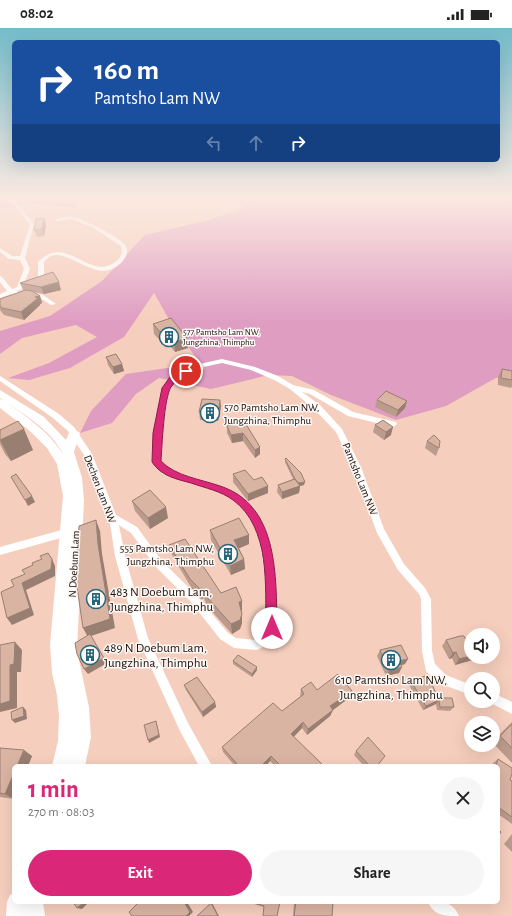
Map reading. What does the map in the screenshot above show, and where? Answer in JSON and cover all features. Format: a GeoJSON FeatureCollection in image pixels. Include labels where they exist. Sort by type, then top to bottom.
{"type":"FeatureCollection","features":[{"type":"Feature","properties":{"kind":"main road","name":"N Doebum Lam"},"geometry":{"type":"LineString","coordinates":[[0,393],[40,420],[60,440],[68,452],[76,478],[78,500],[69,640],[71,666],[81,707],[82,736],[76,764]]}},
{"type":"Feature","properties":{"kind":"main road","name":"N Doebum Lam"},"geometry":{"type":"LineString","coordinates":[[0,403],[43,436],[63,464],[69,496],[65,533],[58,645],[60,673],[65,695],[67,716],[67,741],[61,764]]}},
{"type":"Feature","properties":{"kind":"main road"},"geometry":{"type":"LineString","coordinates":[[68,452],[74,433]]}},
{"type":"Feature","properties":{"kind":"main road"},"geometry":{"type":"LineString","coordinates":[[16,916],[17,904]]}},
{"type":"Feature","properties":{"kind":"main road"},"geometry":{"type":"LineString","coordinates":[[33,904],[35,916]]}},
{"type":"Feature","properties":{"kind":"street"},"geometry":{"type":"LineString","coordinates":[[19,288],[27,269],[22,258],[27,239]]}},
{"type":"Feature","properties":{"kind":"street"},"geometry":{"type":"LineString","coordinates":[[0,296],[39,280],[41,277],[42,262],[49,255],[64,254],[93,268],[102,269],[112,267],[123,258],[125,254],[123,245],[115,239]]}},
{"type":"Feature","properties":{"kind":"street"},"geometry":{"type":"LineString","coordinates":[[0,250],[11,258],[22,258]]}},
{"type":"Feature","properties":{"kind":"street"},"geometry":{"type":"LineString","coordinates":[[0,278],[11,292],[41,296],[53,304]]}},
{"type":"Feature","properties":{"kind":"street","name":"Pamtsho Lam NW"},"geometry":{"type":"LineString","coordinates":[[114,517],[134,530],[160,564],[194,599],[224,636],[234,643],[250,645],[263,642],[268,636],[273,620],[270,574],[266,547],[258,524],[251,510],[226,491],[182,478],[160,468],[156,456],[158,433],[166,388],[178,376],[197,366],[215,362],[231,362],[264,372],[292,387],[328,416],[339,431],[357,467],[380,530],[401,567],[422,591],[426,599],[427,651],[430,667],[442,679],[464,687]]}},
{"type":"Feature","properties":{"kind":"street","name":"Dechen Lam NW"},"geometry":{"type":"LineString","coordinates":[[0,378],[56,416],[74,433],[95,469],[114,517],[120,556],[144,640],[184,727],[205,764]]}},
{"type":"Feature","properties":{"kind":"street"},"geometry":{"type":"LineString","coordinates":[[292,387],[312,392],[351,414],[393,424]]}},
{"type":"Feature","properties":{"kind":"street"},"geometry":{"type":"LineString","coordinates":[[0,551],[65,533]]}},
{"type":"Feature","properties":{"kind":"street"},"geometry":{"type":"LineString","coordinates":[[500,702],[512,708]]}},
{"type":"Feature","properties":{"kind":"street"},"geometry":{"type":"LineString","coordinates":[[437,904],[452,916]]}},
{"type":"Feature","properties":{"kind":"shaded area"},"geometry":{"type":"Polygon","coordinates":[[[141,239],[512,239],[512,372],[494,379],[446,406],[396,420],[331,395],[292,376],[269,375],[211,389],[159,378],[136,394],[112,423],[80,433],[91,411],[126,374],[167,368],[205,369],[175,330],[154,293],[124,337],[70,368],[29,380],[8,378],[49,363],[97,337],[76,325],[22,338],[0,354],[0,331],[50,316],[102,281],[141,239]]]}},
{"type":"Feature","properties":{"kind":"building"},"geometry":{"type":"Polygon","coordinates":[[[53,272],[59,282],[41,287],[20,283],[53,272]]]}},
{"type":"Feature","properties":{"kind":"building"},"geometry":{"type":"Polygon","coordinates":[[[26,290],[32,291],[40,296],[35,297],[38,298],[21,312],[2,308],[0,306],[0,299],[26,290]]]}},
{"type":"Feature","properties":{"kind":"building"},"geometry":{"type":"Polygon","coordinates":[[[171,318],[187,338],[174,342],[168,335],[164,336],[153,324],[171,318]]]}},
{"type":"Feature","properties":{"kind":"building"},"geometry":{"type":"Polygon","coordinates":[[[116,354],[122,364],[113,367],[106,357],[116,354]]]}},
{"type":"Feature","properties":{"kind":"building"},"geometry":{"type":"Polygon","coordinates":[[[502,369],[512,371],[512,380],[501,378],[502,369]]]}},
{"type":"Feature","properties":{"kind":"building"},"geometry":{"type":"Polygon","coordinates":[[[386,391],[407,401],[398,410],[377,400],[386,391]]]}},
{"type":"Feature","properties":{"kind":"building"},"geometry":{"type":"Polygon","coordinates":[[[202,399],[220,400],[218,414],[199,412],[202,399]]]}},
{"type":"Feature","properties":{"kind":"building"},"geometry":{"type":"Polygon","coordinates":[[[383,420],[393,427],[386,432],[375,425],[383,420]]]}},
{"type":"Feature","properties":{"kind":"building"},"geometry":{"type":"Polygon","coordinates":[[[18,421],[24,429],[0,440],[0,430],[18,421]]]}},
{"type":"Feature","properties":{"kind":"building"},"geometry":{"type":"Polygon","coordinates":[[[244,421],[260,447],[255,450],[243,433],[231,435],[227,426],[244,421]]]}},
{"type":"Feature","properties":{"kind":"building"},"geometry":{"type":"Polygon","coordinates":[[[434,435],[440,441],[439,448],[427,441],[434,435]]]}},
{"type":"Feature","properties":{"kind":"building"},"geometry":{"type":"Polygon","coordinates":[[[286,458],[301,473],[305,482],[298,483],[285,459],[286,458]]]}},
{"type":"Feature","properties":{"kind":"building"},"geometry":{"type":"Polygon","coordinates":[[[245,470],[254,480],[262,477],[268,486],[248,494],[233,474],[245,470]]]}},
{"type":"Feature","properties":{"kind":"building"},"geometry":{"type":"Polygon","coordinates":[[[16,474],[32,496],[25,500],[11,477],[16,474]]]}},
{"type":"Feature","properties":{"kind":"building"},"geometry":{"type":"Polygon","coordinates":[[[295,479],[300,486],[282,492],[278,485],[295,479]]]}},
{"type":"Feature","properties":{"kind":"building"},"geometry":{"type":"Polygon","coordinates":[[[150,490],[166,507],[148,518],[132,501],[150,490]]]}},
{"type":"Feature","properties":{"kind":"building"},"geometry":{"type":"Polygon","coordinates":[[[239,518],[249,535],[234,540],[244,559],[230,566],[210,530],[239,518]]]}},
{"type":"Feature","properties":{"kind":"building"},"geometry":{"type":"Polygon","coordinates":[[[96,520],[98,544],[110,619],[83,628],[76,580],[79,526],[96,520]]]}},
{"type":"Feature","properties":{"kind":"building"},"geometry":{"type":"Polygon","coordinates":[[[185,539],[221,593],[236,587],[242,601],[239,602],[242,614],[240,620],[231,624],[206,596],[202,588],[200,589],[190,579],[169,545],[185,539]]]}},
{"type":"Feature","properties":{"kind":"building"},"geometry":{"type":"Polygon","coordinates":[[[48,553],[52,559],[51,569],[22,583],[30,608],[7,618],[1,592],[14,586],[11,580],[25,574],[22,570],[33,565],[32,563],[42,559],[40,556],[48,553]]]}},
{"type":"Feature","properties":{"kind":"building","name":"489 N Doebum Lam, Jungzhina, Thimphu"},"geometry":{"type":"Polygon","coordinates":[[[90,634],[104,658],[84,669],[77,654],[75,643],[90,634]]]}},
{"type":"Feature","properties":{"kind":"building"},"geometry":{"type":"Polygon","coordinates":[[[464,636],[464,658],[459,659],[456,652],[453,653],[446,640],[464,636]]]}},
{"type":"Feature","properties":{"kind":"building"},"geometry":{"type":"Polygon","coordinates":[[[15,642],[14,664],[10,665],[10,701],[0,704],[0,645],[15,642]]]}},
{"type":"Feature","properties":{"kind":"building"},"geometry":{"type":"Polygon","coordinates":[[[401,645],[408,659],[399,661],[402,667],[389,671],[380,650],[401,645]]]}},
{"type":"Feature","properties":{"kind":"building"},"geometry":{"type":"Polygon","coordinates":[[[238,655],[257,667],[252,674],[233,661],[238,655]]]}},
{"type":"Feature","properties":{"kind":"building"},"geometry":{"type":"Polygon","coordinates":[[[338,674],[352,691],[330,706],[333,710],[308,729],[303,722],[291,734],[322,764],[279,764],[271,756],[263,764],[237,764],[222,747],[273,703],[282,711],[304,694],[301,689],[311,682],[317,690],[338,674]]]}},
{"type":"Feature","properties":{"kind":"building"},"geometry":{"type":"Polygon","coordinates":[[[428,675],[438,698],[452,698],[454,707],[440,707],[439,700],[426,706],[411,681],[428,675]]]}},
{"type":"Feature","properties":{"kind":"building"},"geometry":{"type":"Polygon","coordinates":[[[197,677],[215,702],[202,712],[184,685],[197,677]]]}},
{"type":"Feature","properties":{"kind":"building"},"geometry":{"type":"Polygon","coordinates":[[[23,707],[24,716],[12,720],[11,712],[23,707]]]}},
{"type":"Feature","properties":{"kind":"building"},"geometry":{"type":"Polygon","coordinates":[[[156,721],[159,735],[148,740],[144,725],[156,721]]]}},
{"type":"Feature","properties":{"kind":"building"},"geometry":{"type":"Polygon","coordinates":[[[512,724],[512,748],[500,736],[512,724]]]}},
{"type":"Feature","properties":{"kind":"building"},"geometry":{"type":"Polygon","coordinates":[[[368,737],[385,756],[379,764],[368,764],[356,751],[368,737]]]}},
{"type":"Feature","properties":{"kind":"building"},"geometry":{"type":"Polygon","coordinates":[[[0,748],[24,750],[18,764],[12,764],[12,778],[5,794],[0,793],[0,748]]]}},
{"type":"Feature","properties":{"kind":"building"},"geometry":{"type":"Polygon","coordinates":[[[498,759],[512,768],[510,780],[512,781],[512,817],[500,808],[500,764],[497,764],[498,759]]]}},
{"type":"Feature","properties":{"kind":"building"},"geometry":{"type":"Polygon","coordinates":[[[74,904],[82,904],[77,908],[74,904]]]}},
{"type":"Feature","properties":{"kind":"building"},"geometry":{"type":"Polygon","coordinates":[[[137,904],[185,904],[190,912],[186,916],[132,916],[129,912],[137,904]]]}},
{"type":"Feature","properties":{"kind":"building"},"geometry":{"type":"Polygon","coordinates":[[[212,904],[218,916],[197,916],[212,904]]]}},
{"type":"Feature","properties":{"kind":"building"},"geometry":{"type":"Polygon","coordinates":[[[258,904],[280,904],[277,916],[263,916],[264,906],[258,904]]]}},
{"type":"Feature","properties":{"kind":"building"},"geometry":{"type":"Polygon","coordinates":[[[296,904],[333,904],[332,916],[294,916],[296,904]]]}},
{"type":"Feature","properties":{"kind":"place","name":"577 Pamtsho Lam NW, Jungzhina, Thimphu"},"geometry":{"type":"Point","coordinates":[169,337]}},
{"type":"Feature","properties":{"kind":"place","name":"570 Pamtsho Lam NW, Jungzhina, Thimphu"},"geometry":{"type":"Point","coordinates":[210,413]}},
{"type":"Feature","properties":{"kind":"place","name":"555 Pamtsho Lam NW, Jungzhina, Thimphu"},"geometry":{"type":"Point","coordinates":[228,554]}},
{"type":"Feature","properties":{"kind":"place","name":"483 N Doebum Lam, Jungzhina, Thimphu"},"geometry":{"type":"Point","coordinates":[96,599]}},
{"type":"Feature","properties":{"kind":"place","name":"489 N Doebum Lam, Jungzhina, Thimphu"},"geometry":{"type":"Point","coordinates":[90,655]}},
{"type":"Feature","properties":{"kind":"place","name":"610 Pamtsho Lam NW, Jungzhina, Thimphu"},"geometry":{"type":"Point","coordinates":[391,660]}},
{"type":"Feature","properties":{"kind":"route"},"geometry":{"type":"LineString","coordinates":[[186,371],[173,379],[166,388],[163,398],[158,433],[156,456],[157,462],[160,468],[166,472],[226,491],[251,510],[261,529],[266,547],[270,574],[273,620],[272,628]]}}]}
